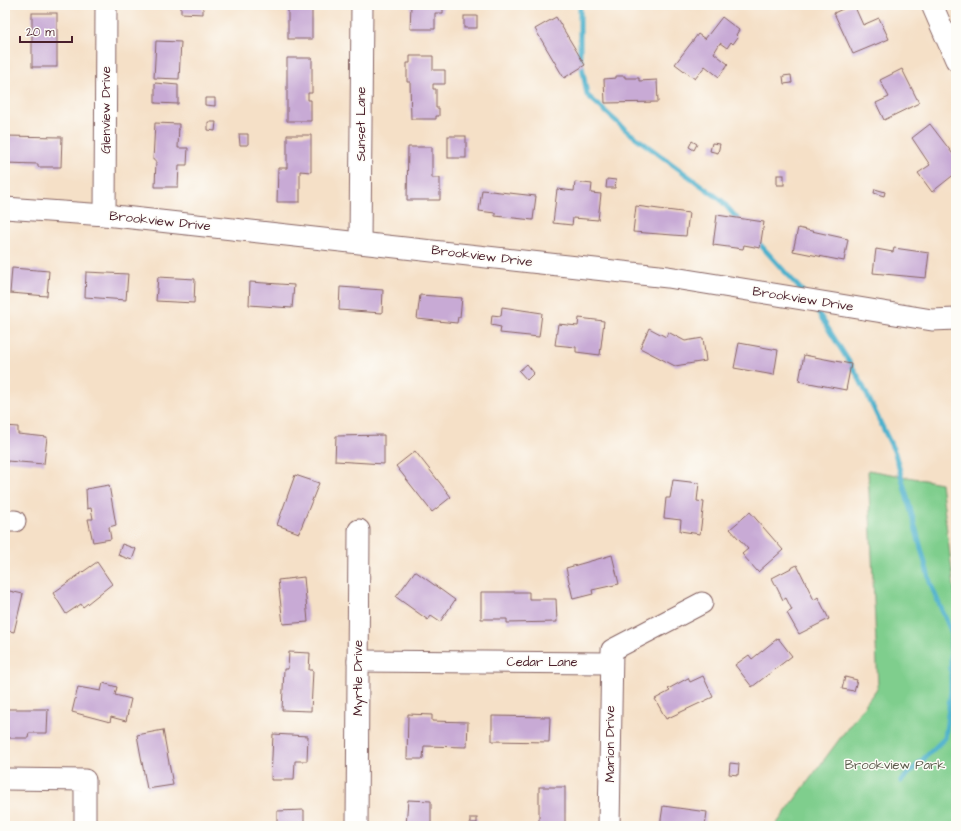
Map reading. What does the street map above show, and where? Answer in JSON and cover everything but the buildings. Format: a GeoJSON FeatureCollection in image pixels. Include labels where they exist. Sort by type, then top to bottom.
{"type":"FeatureCollection","features":[{"type":"Feature","properties":{"kind":"street","name":"Glenview Drive"},"geometry":{"type":"LineString","coordinates":[[105,215],[106,5]]}},
{"type":"Feature","properties":{"kind":"street","name":"Sunset Lane"},"geometry":{"type":"LineString","coordinates":[[360,242],[362,5]]}},
{"type":"Feature","properties":{"kind":"street"},"geometry":{"type":"LineString","coordinates":[[932,5],[956,60]]}},
{"type":"Feature","properties":{"kind":"street","name":"Brookview Drive"},"geometry":{"type":"LineString","coordinates":[[5,208],[105,215],[668,277],[932,320],[956,320]]}},
{"type":"Feature","properties":{"kind":"street","name":"Myrtle Drive"},"geometry":{"type":"LineString","coordinates":[[357,826],[358,530]]}},
{"type":"Feature","properties":{"kind":"street"},"geometry":{"type":"LineString","coordinates":[[610,663],[612,650],[702,603]]}},
{"type":"Feature","properties":{"kind":"street","name":"Cedar Lane"},"geometry":{"type":"LineString","coordinates":[[358,661],[610,663]]}},
{"type":"Feature","properties":{"kind":"street","name":"Marion Drive"},"geometry":{"type":"LineString","coordinates":[[609,826],[610,663]]}},
{"type":"Feature","properties":{"kind":"street"},"geometry":{"type":"LineString","coordinates":[[5,779],[85,780],[85,826]]}},
{"type":"Feature","properties":{"kind":"green space","name":"Brookview Park"},"geometry":{"type":"Polygon","coordinates":[[[868,470],[941,483],[956,603],[956,826],[775,826],[878,687],[868,470]]]}},
{"type":"Feature","properties":{"kind":"waterway"},"geometry":{"type":"LineString","coordinates":[[580,5],[580,55],[587,95],[627,131],[721,200],[740,222]]}},
{"type":"Feature","properties":{"kind":"waterway"},"geometry":{"type":"LineString","coordinates":[[756,240],[803,292]]}},
{"type":"Feature","properties":{"kind":"waterway"},"geometry":{"type":"LineString","coordinates":[[814,306],[858,376],[895,453],[931,585],[951,631],[951,691],[945,738],[901,781]]}}]}
